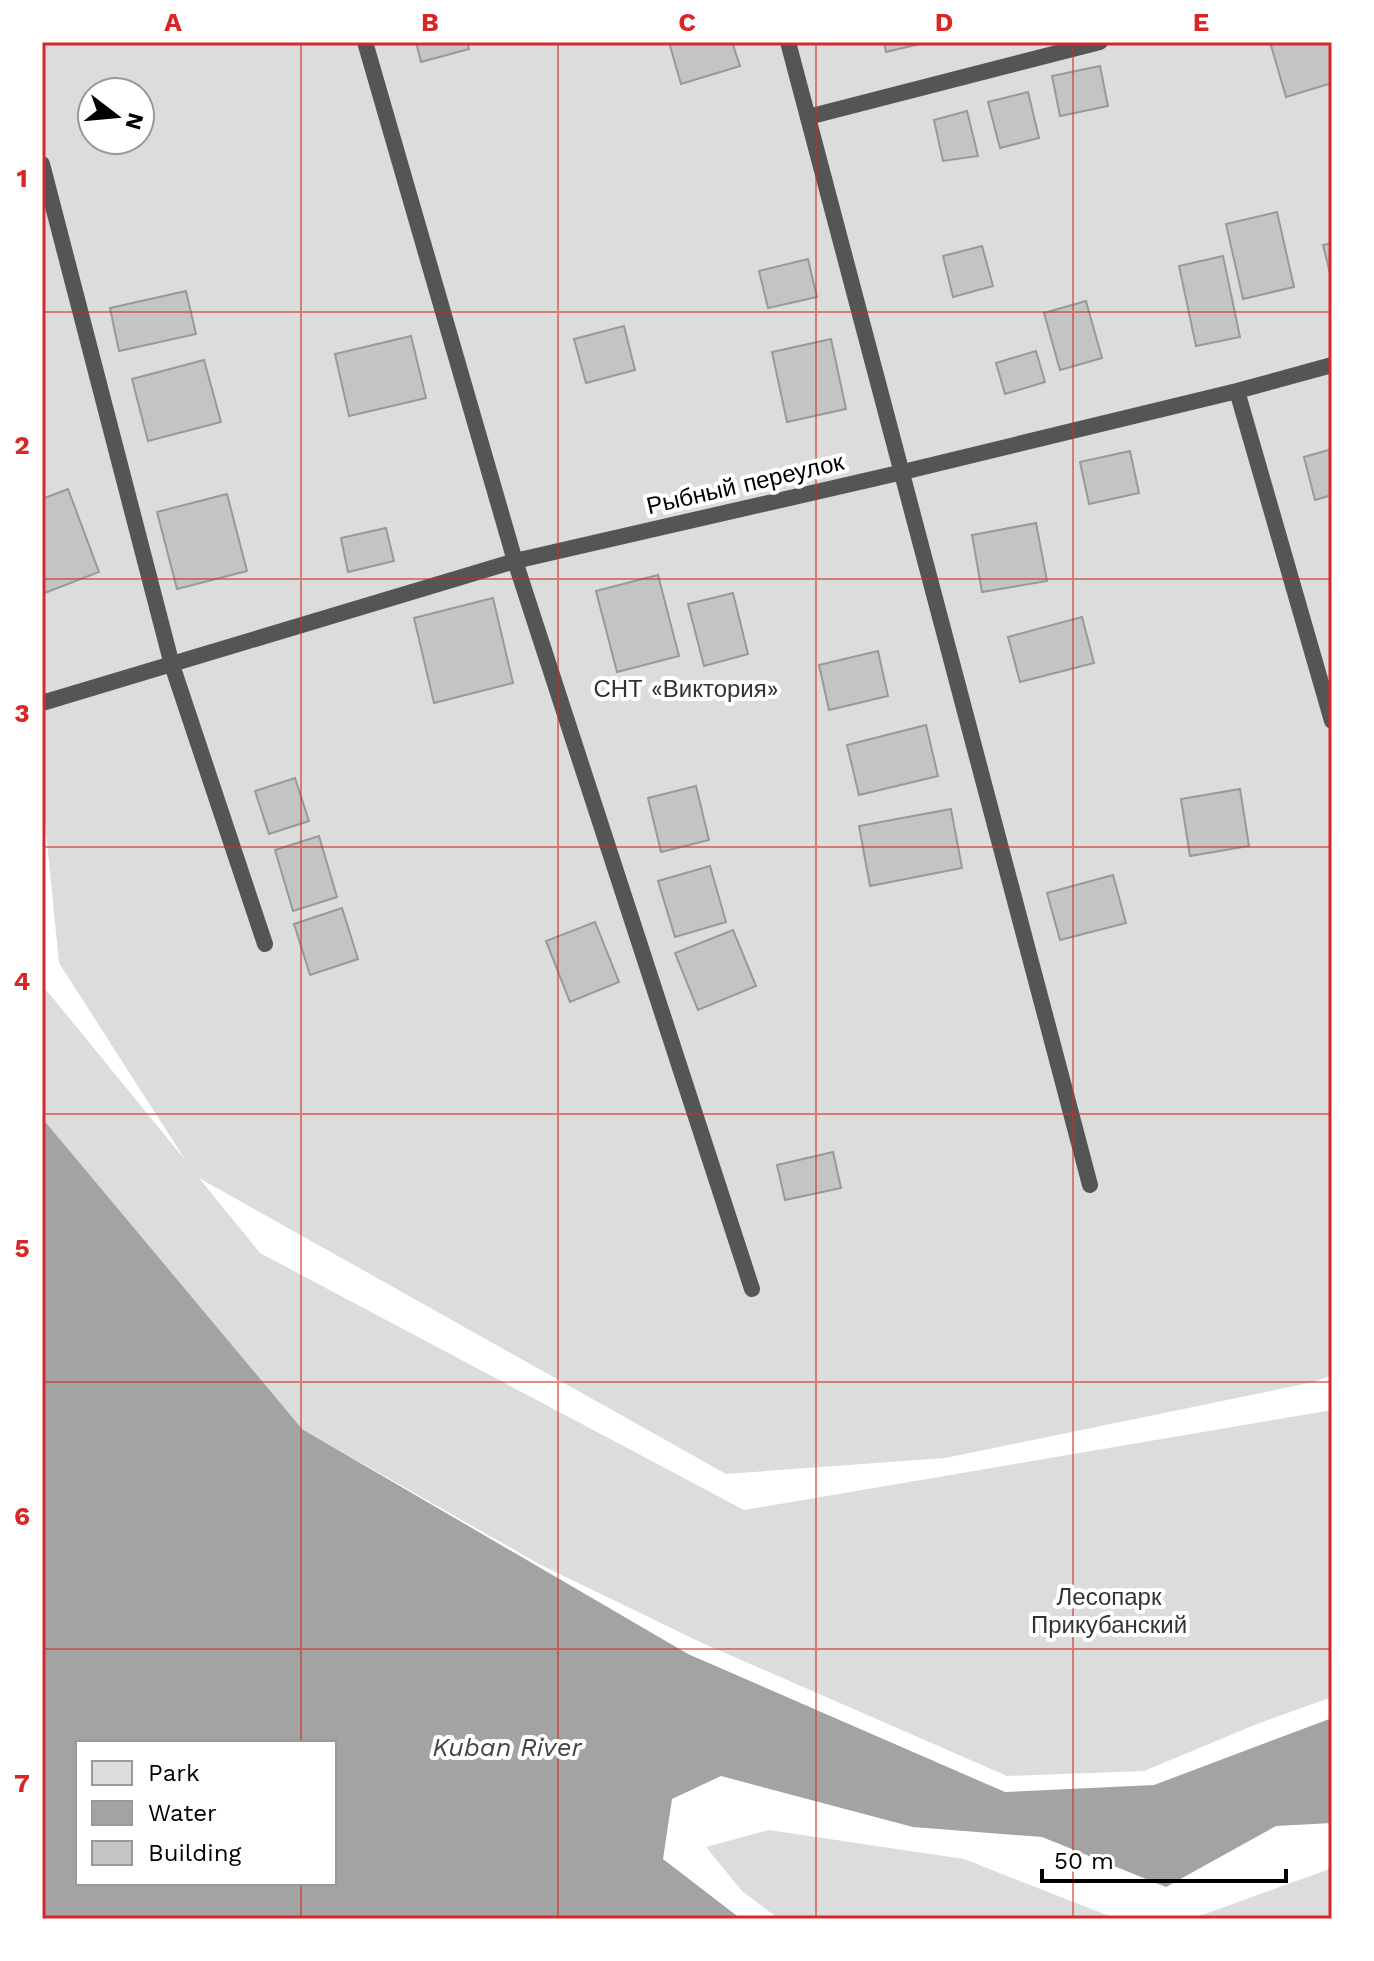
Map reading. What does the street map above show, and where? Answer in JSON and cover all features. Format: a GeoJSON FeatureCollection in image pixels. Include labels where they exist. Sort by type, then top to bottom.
{"type":"FeatureCollection","features":[{"type":"Feature","properties":{"kind":"lane"},"geometry":{"type":"LineString","coordinates":[[365,42],[515,561],[752,1289]]}},
{"type":"Feature","properties":{"kind":"lane"},"geometry":{"type":"LineString","coordinates":[[788,42],[1090,1185]]}},
{"type":"Feature","properties":{"kind":"lane"},"geometry":{"type":"LineString","coordinates":[[808,117],[1100,42]]}},
{"type":"Feature","properties":{"kind":"lane"},"geometry":{"type":"LineString","coordinates":[[42,164],[172,665],[265,944]]}},
{"type":"Feature","properties":{"kind":"lane","name":"Рыбный переулок"},"geometry":{"type":"LineString","coordinates":[[42,703],[515,561],[903,472],[1332,365]]}},
{"type":"Feature","properties":{"kind":"lane"},"geometry":{"type":"LineString","coordinates":[[1237,391],[1332,721]]}},
{"type":"Feature","properties":{"kind":"green space","name":"СНТ «Виктория»"},"geometry":{"type":"Polygon","coordinates":[[[42,42],[1332,42],[1332,1375],[1314,1382],[945,1458],[726,1474],[199,1178],[260,1253],[744,1510],[1332,1410],[1332,1697],[1144,1771],[1007,1776],[700,1642],[539,1564],[302,1429],[103,1205],[42,1123],[42,954],[43,986],[186,1161],[59,963],[42,792],[42,42]]]}},
{"type":"Feature","properties":{"kind":"green space"},"geometry":{"type":"Polygon","coordinates":[[[769,1830],[964,1859],[1117,1919],[779,1919],[742,1891],[706,1847],[769,1830]]]}},
{"type":"Feature","properties":{"kind":"green space"},"geometry":{"type":"Polygon","coordinates":[[[1332,1868],[1332,1919],[1191,1919],[1332,1868]]]}},
{"type":"Feature","properties":{"kind":"water","name":"Kuban River"},"geometry":{"type":"Polygon","coordinates":[[[42,1118],[302,1429],[688,1654],[1005,1792],[1154,1785],[1332,1718],[1332,1823],[1276,1826],[1166,1887],[1042,1837],[913,1827],[721,1776],[672,1799],[663,1859],[741,1919],[42,1919],[42,1118]]]}},
{"type":"Feature","properties":{"kind":"building"},"geometry":{"type":"Polygon","coordinates":[[[416,42],[467,42],[469,49],[421,62],[416,42]]]}},
{"type":"Feature","properties":{"kind":"building"},"geometry":{"type":"Polygon","coordinates":[[[669,42],[732,42],[740,66],[681,84],[669,42]]]}},
{"type":"Feature","properties":{"kind":"building"},"geometry":{"type":"Polygon","coordinates":[[[884,42],[928,42],[886,52],[884,42]]]}},
{"type":"Feature","properties":{"kind":"building"},"geometry":{"type":"Polygon","coordinates":[[[1270,42],[1332,42],[1332,83],[1286,97],[1270,42]]]}},
{"type":"Feature","properties":{"kind":"building"},"geometry":{"type":"Polygon","coordinates":[[[1100,66],[1108,106],[1060,116],[1052,76],[1100,66]]]}},
{"type":"Feature","properties":{"kind":"building"},"geometry":{"type":"Polygon","coordinates":[[[1028,92],[1039,138],[1000,148],[988,102],[1028,92]]]}},
{"type":"Feature","properties":{"kind":"building"},"geometry":{"type":"Polygon","coordinates":[[[967,111],[978,156],[943,161],[934,120],[967,111]]]}},
{"type":"Feature","properties":{"kind":"building"},"geometry":{"type":"Polygon","coordinates":[[[1277,212],[1294,287],[1243,299],[1226,224],[1277,212]]]}},
{"type":"Feature","properties":{"kind":"building"},"geometry":{"type":"Polygon","coordinates":[[[1332,243],[1332,281],[1323,245],[1332,243]]]}},
{"type":"Feature","properties":{"kind":"building"},"geometry":{"type":"Polygon","coordinates":[[[982,246],[993,286],[953,297],[943,256],[982,246]]]}},
{"type":"Feature","properties":{"kind":"building"},"geometry":{"type":"Polygon","coordinates":[[[1223,256],[1240,337],[1196,346],[1179,266],[1223,256]]]}},
{"type":"Feature","properties":{"kind":"building"},"geometry":{"type":"Polygon","coordinates":[[[808,259],[817,297],[768,308],[759,271],[808,259]]]}},
{"type":"Feature","properties":{"kind":"building"},"geometry":{"type":"Polygon","coordinates":[[[186,291],[196,334],[119,351],[110,308],[186,291]]]}},
{"type":"Feature","properties":{"kind":"building"},"geometry":{"type":"Polygon","coordinates":[[[1086,301],[1102,358],[1060,370],[1044,313],[1086,301]]]}},
{"type":"Feature","properties":{"kind":"building"},"geometry":{"type":"Polygon","coordinates":[[[624,326],[635,370],[586,383],[574,339],[624,326]]]}},
{"type":"Feature","properties":{"kind":"building"},"geometry":{"type":"Polygon","coordinates":[[[411,336],[426,398],[349,416],[335,354],[411,336]]]}},
{"type":"Feature","properties":{"kind":"building"},"geometry":{"type":"Polygon","coordinates":[[[831,339],[846,409],[787,422],[772,352],[831,339]]]}},
{"type":"Feature","properties":{"kind":"building"},"geometry":{"type":"Polygon","coordinates":[[[1036,351],[1045,382],[1005,394],[996,363],[1036,351]]]}},
{"type":"Feature","properties":{"kind":"building"},"geometry":{"type":"Polygon","coordinates":[[[204,360],[221,422],[148,441],[132,379],[204,360]]]}},
{"type":"Feature","properties":{"kind":"building"},"geometry":{"type":"Polygon","coordinates":[[[1332,449],[1332,495],[1315,500],[1304,457],[1332,449]]]}},
{"type":"Feature","properties":{"kind":"building"},"geometry":{"type":"Polygon","coordinates":[[[1130,451],[1139,493],[1089,504],[1080,462],[1130,451]]]}},
{"type":"Feature","properties":{"kind":"building"},"geometry":{"type":"Polygon","coordinates":[[[68,489],[99,572],[42,594],[42,499],[68,489]]]}},
{"type":"Feature","properties":{"kind":"building"},"geometry":{"type":"Polygon","coordinates":[[[227,494],[247,571],[177,589],[157,512],[227,494]]]}},
{"type":"Feature","properties":{"kind":"building"},"geometry":{"type":"Polygon","coordinates":[[[1036,523],[1047,581],[982,592],[972,535],[1036,523]]]}},
{"type":"Feature","properties":{"kind":"building"},"geometry":{"type":"Polygon","coordinates":[[[386,528],[394,561],[348,572],[341,538],[386,528]]]}},
{"type":"Feature","properties":{"kind":"building"},"geometry":{"type":"Polygon","coordinates":[[[658,575],[679,656],[617,672],[596,591],[658,575]]]}},
{"type":"Feature","properties":{"kind":"building"},"geometry":{"type":"Polygon","coordinates":[[[733,593],[748,654],[704,666],[688,604],[733,593]]]}},
{"type":"Feature","properties":{"kind":"building"},"geometry":{"type":"Polygon","coordinates":[[[493,598],[513,683],[434,703],[414,618],[493,598]]]}},
{"type":"Feature","properties":{"kind":"building"},"geometry":{"type":"Polygon","coordinates":[[[1082,617],[1094,663],[1020,682],[1008,637],[1082,617]]]}},
{"type":"Feature","properties":{"kind":"building"},"geometry":{"type":"Polygon","coordinates":[[[878,651],[888,696],[829,710],[819,665],[878,651]]]}},
{"type":"Feature","properties":{"kind":"building"},"geometry":{"type":"Polygon","coordinates":[[[926,725],[938,776],[859,795],[847,745],[926,725]]]}},
{"type":"Feature","properties":{"kind":"building"},"geometry":{"type":"Polygon","coordinates":[[[295,778],[309,821],[269,834],[255,791],[295,778]]]}},
{"type":"Feature","properties":{"kind":"building"},"geometry":{"type":"Polygon","coordinates":[[[696,786],[709,840],[661,852],[648,798],[696,786]]]}},
{"type":"Feature","properties":{"kind":"building"},"geometry":{"type":"Polygon","coordinates":[[[1240,789],[1249,846],[1190,856],[1181,799],[1240,789]]]}},
{"type":"Feature","properties":{"kind":"building"},"geometry":{"type":"Polygon","coordinates":[[[951,809],[962,868],[870,886],[859,826],[951,809]]]}},
{"type":"Feature","properties":{"kind":"building"},"geometry":{"type":"Polygon","coordinates":[[[319,836],[337,897],[293,911],[275,850],[319,836]]]}},
{"type":"Feature","properties":{"kind":"building"},"geometry":{"type":"Polygon","coordinates":[[[710,866],[726,922],[675,937],[658,881],[710,866]]]}},
{"type":"Feature","properties":{"kind":"building"},"geometry":{"type":"Polygon","coordinates":[[[1113,875],[1126,923],[1060,940],[1047,893],[1113,875]]]}},
{"type":"Feature","properties":{"kind":"building"},"geometry":{"type":"Polygon","coordinates":[[[342,908],[358,959],[310,975],[294,924],[342,908]]]}},
{"type":"Feature","properties":{"kind":"building"},"geometry":{"type":"Polygon","coordinates":[[[595,922],[619,982],[570,1002],[546,941],[595,922]]]}},
{"type":"Feature","properties":{"kind":"building"},"geometry":{"type":"Polygon","coordinates":[[[733,930],[756,986],[698,1010],[675,953],[733,930]]]}},
{"type":"Feature","properties":{"kind":"building"},"geometry":{"type":"Polygon","coordinates":[[[833,1152],[841,1188],[785,1200],[777,1165],[833,1152]]]}},
{"type":"Feature","properties":{"kind":"park label","name":"Лесопарк Прикубанский"},"geometry":{"type":"Point","coordinates":[1109,1611]}}]}
